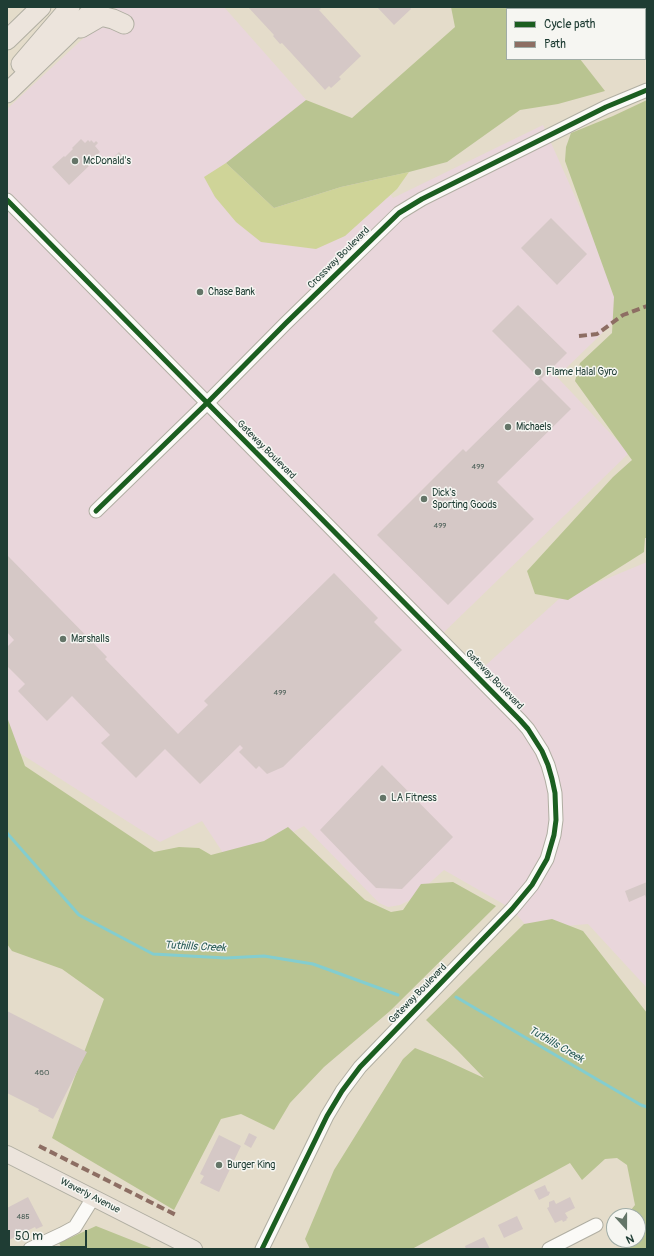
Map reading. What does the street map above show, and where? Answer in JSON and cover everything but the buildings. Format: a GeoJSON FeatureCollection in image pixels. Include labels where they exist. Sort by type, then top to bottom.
{"type":"FeatureCollection","features":[{"type":"Feature","properties":{"kind":"highway"},"geometry":{"type":"LineString","coordinates":[[7,40],[41,7]]}},
{"type":"Feature","properties":{"kind":"highway"},"geometry":{"type":"LineString","coordinates":[[7,80],[70,7]]}},
{"type":"Feature","properties":{"kind":"highway"},"geometry":{"type":"LineString","coordinates":[[7,93],[96,7]]}},
{"type":"Feature","properties":{"kind":"highway"},"geometry":{"type":"LineString","coordinates":[[65,37],[100,17],[113,18],[124,24],[118,7]]}},
{"type":"Feature","properties":{"kind":"main road","name":"Waverly Avenue"},"geometry":{"type":"LineString","coordinates":[[7,1154],[194,1249]]}},
{"type":"Feature","properties":{"kind":"street","name":"Crossway Boulevard"},"geometry":{"type":"LineString","coordinates":[[96,511],[207,403],[378,232],[405,208],[606,107],[647,90]]}},
{"type":"Feature","properties":{"kind":"street","name":"Gateway Boulevard"},"geometry":{"type":"LineString","coordinates":[[7,200],[520,720],[528,729],[542,751],[548,764],[555,793],[556,820],[554,835],[547,859],[532,885],[512,909],[360,1068],[342,1091],[327,1116],[262,1249]]}},
{"type":"Feature","properties":{"kind":"street"},"geometry":{"type":"LineString","coordinates":[[30,1249],[75,1227],[93,1198]]}},
{"type":"Feature","properties":{"kind":"street"},"geometry":{"type":"LineString","coordinates":[[549,1249],[596,1225]]}},
{"type":"Feature","properties":{"kind":"shaded area"},"geometry":{"type":"Polygon","coordinates":[[[117,7],[224,7],[393,198],[543,125],[626,310],[557,377],[629,453],[439,637],[476,674],[560,598],[647,562],[647,988],[588,924],[529,929],[512,909],[444,870],[412,899],[400,905],[388,907],[379,903],[304,826],[231,865],[202,821],[160,842],[18,752],[7,719],[7,109],[117,7]]]}},
{"type":"Feature","properties":{"kind":"green space"},"geometry":{"type":"Polygon","coordinates":[[[451,7],[564,7],[506,8],[506,60],[581,60],[605,91],[558,104],[520,110],[447,162],[341,187],[274,208],[226,163],[306,100],[352,118],[455,27],[451,7]]]}},
{"type":"Feature","properties":{"kind":"green space"},"geometry":{"type":"Polygon","coordinates":[[[647,100],[647,538],[645,538],[644,552],[568,600],[535,594],[527,571],[613,477],[632,460],[575,381],[580,363],[612,333],[614,297],[565,161],[566,147],[571,133],[647,100]]]}},
{"type":"Feature","properties":{"kind":"green space"},"geometry":{"type":"Polygon","coordinates":[[[226,163],[274,208],[341,187],[409,172],[397,189],[345,236],[316,249],[261,242],[236,222],[215,197],[204,177],[226,163]]]}},
{"type":"Feature","properties":{"kind":"green space"},"geometry":{"type":"Polygon","coordinates":[[[7,717],[25,766],[154,852],[179,847],[199,848],[211,855],[264,841],[288,827],[365,900],[391,912],[403,910],[421,884],[453,882],[496,906],[390,1011],[324,1067],[290,1103],[274,1130],[241,1114],[221,1119],[174,1210],[52,1138],[104,999],[62,969],[12,951],[7,944],[7,717]]]}},
{"type":"Feature","properties":{"kind":"green space"},"geometry":{"type":"Polygon","coordinates":[[[552,919],[583,931],[647,1013],[647,1249],[624,1248],[646,1248],[646,1208],[633,1208],[635,1205],[627,1165],[617,1158],[605,1159],[582,1180],[570,1163],[412,1249],[310,1249],[305,1239],[334,1170],[403,1059],[415,1048],[484,1078],[426,1020],[524,924],[552,919]]]}},
{"type":"Feature","properties":{"kind":"green space"},"geometry":{"type":"Polygon","coordinates":[[[96,1226],[154,1249],[62,1249],[59,1243],[96,1226]]]}},
{"type":"Feature","properties":{"kind":"waterway","name":"Tuthills Creek"},"geometry":{"type":"LineString","coordinates":[[7,833],[79,915],[153,954],[226,958],[264,956],[313,964],[398,995]]}},
{"type":"Feature","properties":{"kind":"waterway","name":"Tuthills Creek"},"geometry":{"type":"LineString","coordinates":[[456,997],[641,1105],[647,1107]]}},
{"type":"Feature","properties":{"kind":"marked path"},"geometry":{"type":"LineString","coordinates":[[579,336],[597,334],[623,315],[647,306]]}},
{"type":"Feature","properties":{"kind":"marked path"},"geometry":{"type":"LineString","coordinates":[[39,1146],[176,1215]]}},
{"type":"Feature","properties":{"kind":"cycle path"},"geometry":{"type":"LineString","coordinates":[[96,511],[399,213],[422,199],[606,107],[647,90]]}},
{"type":"Feature","properties":{"kind":"cycle path"},"geometry":{"type":"LineString","coordinates":[[7,200],[520,720],[528,729],[542,751],[552,779],[555,793],[556,820],[554,835],[547,859],[532,885],[512,909],[360,1067],[342,1091],[327,1116],[262,1249]]}},
{"type":"Feature","properties":{"kind":"place","name":"McDonald's"},"geometry":{"type":"Point","coordinates":[75,161]}},
{"type":"Feature","properties":{"kind":"place","name":"Chase Bank"},"geometry":{"type":"Point","coordinates":[200,292]}},
{"type":"Feature","properties":{"kind":"place","name":"Flame Halal Gyro"},"geometry":{"type":"Point","coordinates":[538,372]}},
{"type":"Feature","properties":{"kind":"place","name":"Michaels"},"geometry":{"type":"Point","coordinates":[508,427]}},
{"type":"Feature","properties":{"kind":"place","name":"Dick's Sporting Goods"},"geometry":{"type":"Point","coordinates":[424,499]}},
{"type":"Feature","properties":{"kind":"place","name":"Marshalls"},"geometry":{"type":"Point","coordinates":[63,639]}},
{"type":"Feature","properties":{"kind":"place","name":"LA Fitness"},"geometry":{"type":"Point","coordinates":[383,798]}},
{"type":"Feature","properties":{"kind":"place","name":"Burger King"},"geometry":{"type":"Point","coordinates":[219,1165]}}]}
